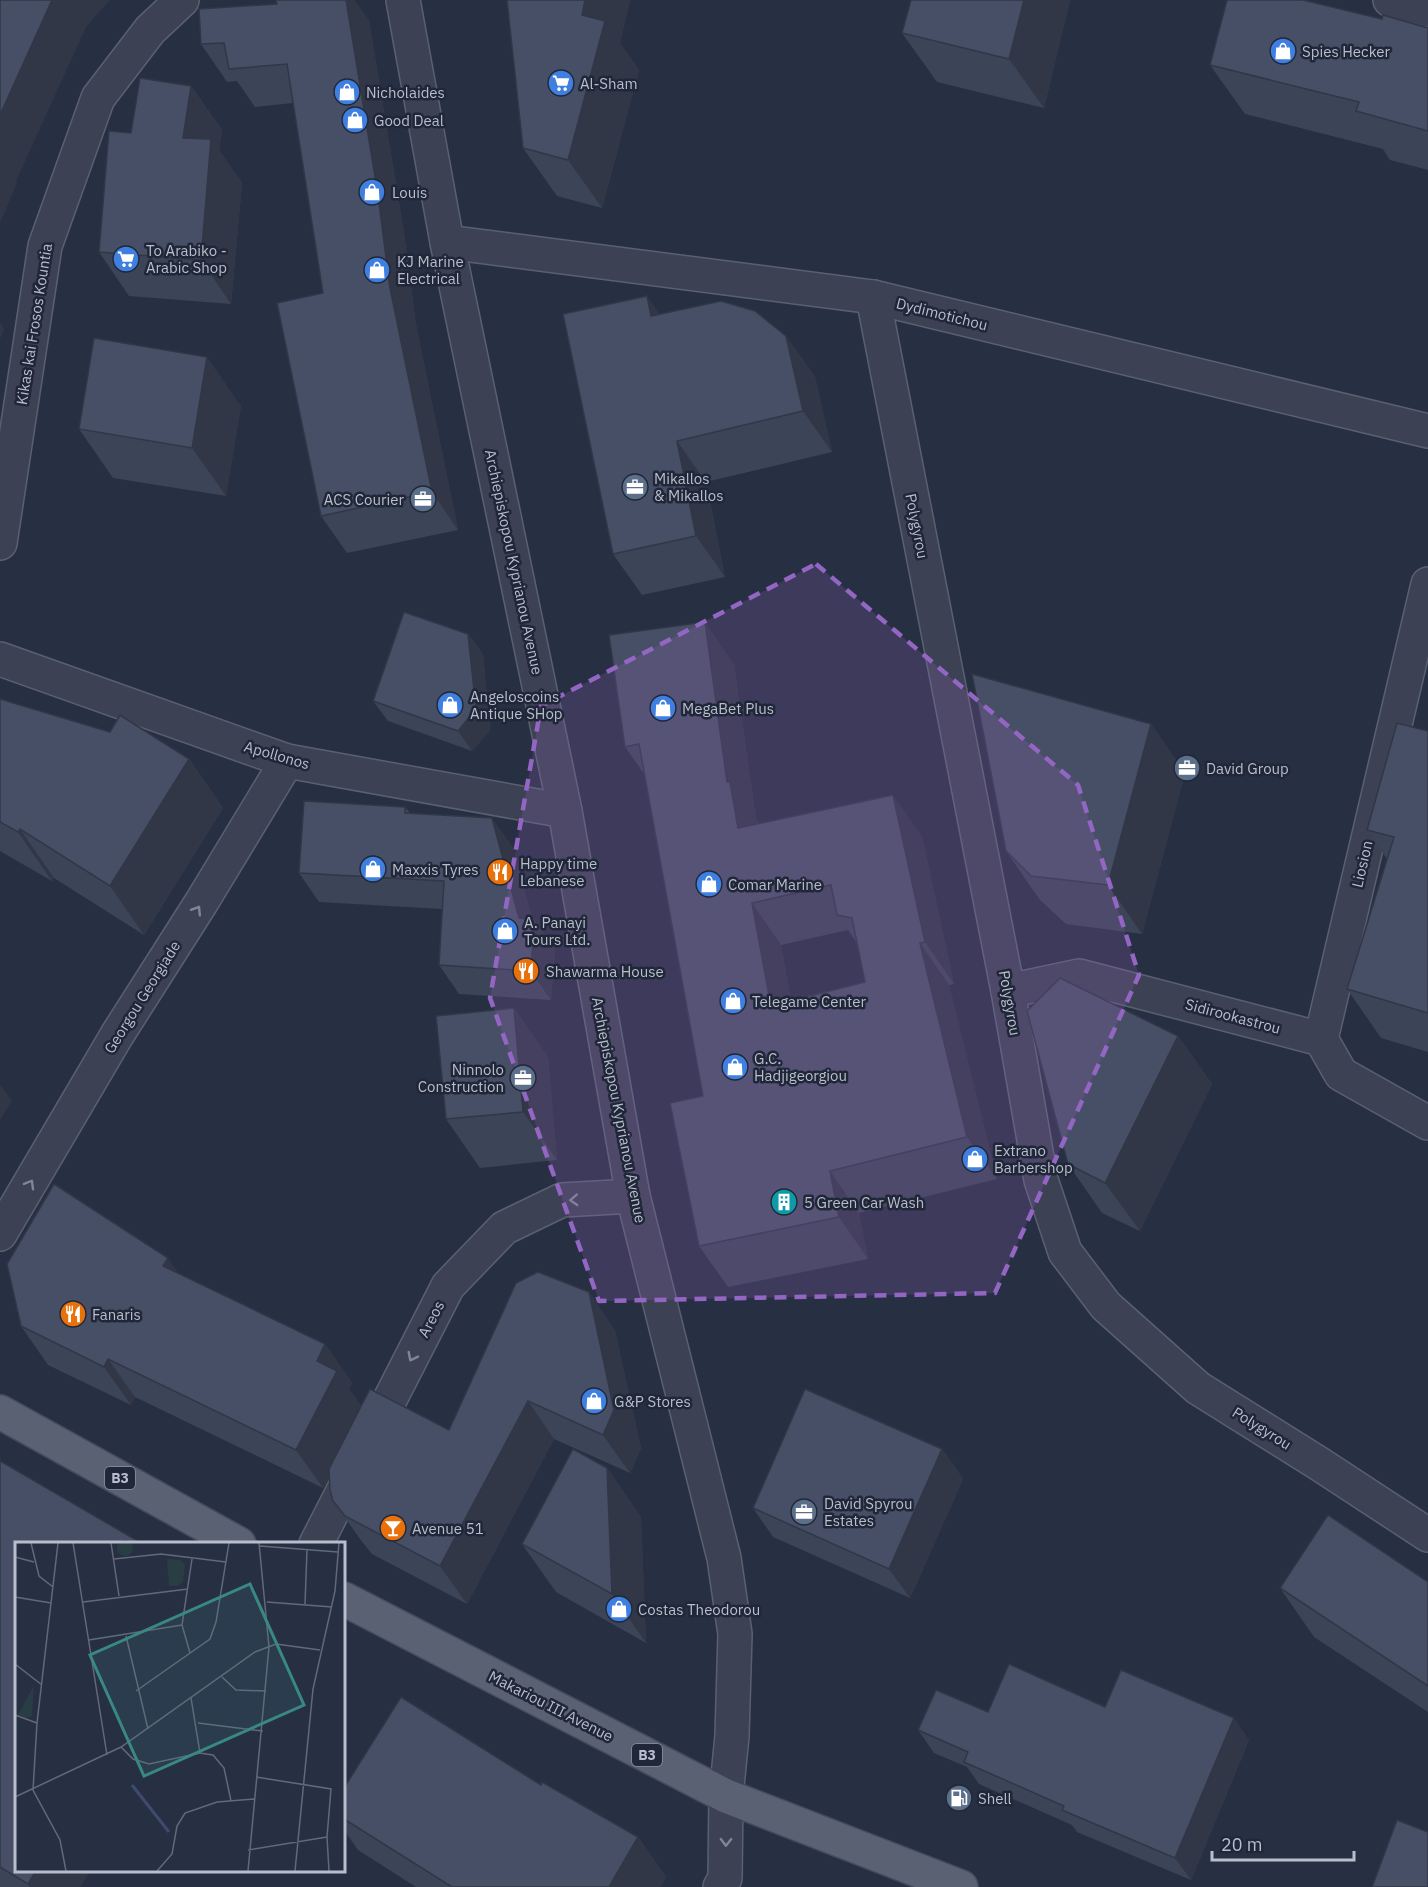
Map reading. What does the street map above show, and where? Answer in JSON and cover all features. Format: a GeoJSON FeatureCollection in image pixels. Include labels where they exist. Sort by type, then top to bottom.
{"type":"FeatureCollection","features":[{"type":"Feature","properties":{"kind":"main road","name":"B3"},"geometry":{"type":"LineString","coordinates":[[0,1412],[235,1542]]}},
{"type":"Feature","properties":{"kind":"main road","name":"Makariou III Avenue"},"geometry":{"type":"LineString","coordinates":[[345,1600],[726,1796],[962,1887]]}},
{"type":"Feature","properties":{"kind":"street","name":"Kikas kai Frosos Kountia"},"geometry":{"type":"LineString","coordinates":[[0,543],[45,246],[98,98],[150,30],[182,0]]}},
{"type":"Feature","properties":{"kind":"street","name":"Archiepiskopou Kyprianou Avenue"},"geometry":{"type":"LineString","coordinates":[[403,0],[447,242],[565,811],[633,1196],[724,1558],[735,1634],[732,1736],[726,1796],[725,1878],[720,1887]]}},
{"type":"Feature","properties":{"kind":"street"},"geometry":{"type":"LineString","coordinates":[[1390,0],[1428,10]]}},
{"type":"Feature","properties":{"kind":"street","name":"Dydimotichou"},"geometry":{"type":"LineString","coordinates":[[447,242],[873,297],[1428,430]]}},
{"type":"Feature","properties":{"kind":"street","name":"Polygyrou"},"geometry":{"type":"LineString","coordinates":[[873,297],[1008,991],[1041,1180],[1065,1252],[1106,1305],[1198,1388],[1428,1535]]}},
{"type":"Feature","properties":{"kind":"street","name":"Liosion"},"geometry":{"type":"LineString","coordinates":[[1321,1039],[1428,585]]}},
{"type":"Feature","properties":{"kind":"street","name":"Apollonos"},"geometry":{"type":"LineString","coordinates":[[0,659],[287,761],[565,811]]}},
{"type":"Feature","properties":{"kind":"street","name":"Georgou Georgiade"},"geometry":{"type":"LineString","coordinates":[[0,1234],[117,1035],[287,761]]}},
{"type":"Feature","properties":{"kind":"street","name":"Sidirookastrou"},"geometry":{"type":"LineString","coordinates":[[1008,991],[1079,976],[1321,1039]]}},
{"type":"Feature","properties":{"kind":"street"},"geometry":{"type":"LineString","coordinates":[[1321,1039],[1341,1074],[1428,1123]]}},
{"type":"Feature","properties":{"kind":"street","name":"Areos"},"geometry":{"type":"LineString","coordinates":[[317,1542],[448,1286],[504,1228],[562,1200],[633,1196]]}},
{"type":"Feature","properties":{"kind":"highlighted area"},"geometry":{"type":"Polygon","coordinates":[[[816,564],[1078,785],[1139,975],[995,1293],[599,1301],[490,998],[541,706],[816,564]]]}},
{"type":"Feature","properties":{"kind":"building"},"geometry":{"type":"Polygon","coordinates":[[[0,0],[52,0],[0,115],[0,0]]]}},
{"type":"Feature","properties":{"kind":"building"},"geometry":{"type":"Polygon","coordinates":[[[276,0],[346,0],[378,195],[390,288],[432,492],[321,516],[277,303],[323,293],[287,64],[229,69],[224,43],[201,44],[199,9],[277,4],[276,0]]]}},
{"type":"Feature","properties":{"kind":"building"},"geometry":{"type":"Polygon","coordinates":[[[507,0],[585,0],[582,15],[605,21],[568,160],[523,148],[507,0]]]}},
{"type":"Feature","properties":{"kind":"building"},"geometry":{"type":"Polygon","coordinates":[[[911,0],[1024,0],[1009,59],[902,33],[911,0]]]}},
{"type":"Feature","properties":{"kind":"building"},"geometry":{"type":"Polygon","coordinates":[[[1227,0],[1303,0],[1382,19],[1383,15],[1428,28],[1428,131],[1356,111],[1359,102],[1210,65],[1227,0]]]}},
{"type":"Feature","properties":{"kind":"building"},"geometry":{"type":"Polygon","coordinates":[[[140,78],[191,86],[183,138],[211,139],[201,260],[99,252],[109,131],[131,133],[140,78]]]}},
{"type":"Feature","properties":{"kind":"building"},"geometry":{"type":"Polygon","coordinates":[[[647,296],[651,316],[721,301],[755,311],[786,336],[803,411],[677,441],[696,536],[613,554],[563,314],[647,296]]]}},
{"type":"Feature","properties":{"kind":"building"},"geometry":{"type":"Polygon","coordinates":[[[94,338],[207,357],[192,448],[79,429],[94,338]]]}},
{"type":"Feature","properties":{"kind":"building"},"geometry":{"type":"Polygon","coordinates":[[[404,612],[468,634],[476,709],[458,731],[373,701],[404,612]]]}},
{"type":"Feature","properties":{"kind":"building"},"geometry":{"type":"Polygon","coordinates":[[[705,622],[727,782],[730,782],[738,828],[893,795],[925,942],[920,943],[967,1137],[830,1171],[839,1217],[699,1246],[670,1103],[703,1096],[639,744],[625,747],[609,635],[705,622]],[[831,885],[752,903],[771,1006],[865,982],[852,918],[837,915],[831,885]]]}},
{"type":"Feature","properties":{"kind":"building"},"geometry":{"type":"Polygon","coordinates":[[[972,674],[1151,724],[1108,885],[1031,876],[1006,851],[972,674]]]}},
{"type":"Feature","properties":{"kind":"building"},"geometry":{"type":"Polygon","coordinates":[[[0,699],[110,732],[120,715],[189,759],[110,886],[20,829],[18,832],[0,822],[0,699]]]}},
{"type":"Feature","properties":{"kind":"building"},"geometry":{"type":"Polygon","coordinates":[[[1397,723],[1428,731],[1428,1013],[1347,989],[1394,837],[1367,830],[1397,723]]]}},
{"type":"Feature","properties":{"kind":"building"},"geometry":{"type":"Polygon","coordinates":[[[304,801],[405,807],[405,813],[492,818],[519,918],[534,920],[531,971],[439,965],[444,881],[299,873],[304,801]]]}},
{"type":"Feature","properties":{"kind":"building"},"geometry":{"type":"Polygon","coordinates":[[[1060,978],[1178,1036],[1105,1183],[1068,1164],[1027,1011],[1060,978]]]}},
{"type":"Feature","properties":{"kind":"building"},"geometry":{"type":"Polygon","coordinates":[[[514,1008],[523,1112],[446,1119],[436,1016],[514,1008]]]}},
{"type":"Feature","properties":{"kind":"building"},"geometry":{"type":"Polygon","coordinates":[[[54,1184],[168,1258],[163,1266],[325,1344],[317,1361],[337,1371],[296,1450],[108,1359],[104,1367],[21,1326],[7,1264],[54,1184]]]}},
{"type":"Feature","properties":{"kind":"building"},"geometry":{"type":"Polygon","coordinates":[[[538,1272],[589,1292],[614,1410],[603,1435],[528,1401],[440,1566],[345,1516],[333,1501],[329,1469],[370,1389],[449,1430],[516,1283],[538,1272]]]}},
{"type":"Feature","properties":{"kind":"building"},"geometry":{"type":"Polygon","coordinates":[[[805,1389],[942,1449],[889,1569],[753,1508],[805,1389]]]}},
{"type":"Feature","properties":{"kind":"building"},"geometry":{"type":"Polygon","coordinates":[[[573,1449],[607,1468],[612,1594],[522,1544],[573,1449]]]}},
{"type":"Feature","properties":{"kind":"building"},"geometry":{"type":"Polygon","coordinates":[[[0,1461],[140,1542],[15,1542],[15,1872],[35,1872],[28,1884],[0,1867],[0,1461]]]}},
{"type":"Feature","properties":{"kind":"building"},"geometry":{"type":"Polygon","coordinates":[[[1328,1515],[1428,1582],[1428,1686],[1280,1588],[1328,1515]]]}},
{"type":"Feature","properties":{"kind":"building"},"geometry":{"type":"Polygon","coordinates":[[[1009,1664],[1105,1707],[1121,1670],[1234,1718],[1175,1858],[1062,1810],[1064,1806],[964,1762],[968,1752],[918,1730],[936,1690],[988,1712],[1009,1664]]]}},
{"type":"Feature","properties":{"kind":"building"},"geometry":{"type":"Polygon","coordinates":[[[401,1697],[541,1785],[542,1782],[638,1837],[609,1887],[452,1887],[345,1820],[345,1786],[401,1697]]]}},
{"type":"Feature","properties":{"kind":"building"},"geometry":{"type":"Polygon","coordinates":[[[1397,1820],[1428,1832],[1428,1887],[1372,1887],[1397,1820]]]}},
{"type":"Feature","properties":{"kind":"place","name":"Spies Hecker"},"geometry":{"type":"Point","coordinates":[1283,51]}},
{"type":"Feature","properties":{"kind":"place","name":"Al-Sham"},"geometry":{"type":"Point","coordinates":[561,83]}},
{"type":"Feature","properties":{"kind":"place","name":"Nicholaides"},"geometry":{"type":"Point","coordinates":[347,92]}},
{"type":"Feature","properties":{"kind":"place","name":"Good Deal"},"geometry":{"type":"Point","coordinates":[355,120]}},
{"type":"Feature","properties":{"kind":"place","name":"Louis"},"geometry":{"type":"Point","coordinates":[372,192]}},
{"type":"Feature","properties":{"kind":"place","name":"To Arabiko - Arabic Shop"},"geometry":{"type":"Point","coordinates":[126,259]}},
{"type":"Feature","properties":{"kind":"place","name":"KJ Marine Electrical"},"geometry":{"type":"Point","coordinates":[377,270]}},
{"type":"Feature","properties":{"kind":"place","name":"Mikallos & Mikallos"},"geometry":{"type":"Point","coordinates":[635,487]}},
{"type":"Feature","properties":{"kind":"place","name":"ACS Courier"},"geometry":{"type":"Point","coordinates":[423,499]}},
{"type":"Feature","properties":{"kind":"place","name":"Angeloscoins Antique SHop"},"geometry":{"type":"Point","coordinates":[450,705]}},
{"type":"Feature","properties":{"kind":"place","name":"MegaBet Plus"},"geometry":{"type":"Point","coordinates":[663,708]}},
{"type":"Feature","properties":{"kind":"place","name":"David Group"},"geometry":{"type":"Point","coordinates":[1187,768]}},
{"type":"Feature","properties":{"kind":"place","name":"Maxxis Tyres"},"geometry":{"type":"Point","coordinates":[373,869]}},
{"type":"Feature","properties":{"kind":"place","name":"Happy time Lebanese"},"geometry":{"type":"Point","coordinates":[500,872]}},
{"type":"Feature","properties":{"kind":"place","name":"Comar Marine"},"geometry":{"type":"Point","coordinates":[709,884]}},
{"type":"Feature","properties":{"kind":"place","name":"A. Panayi Tours Ltd."},"geometry":{"type":"Point","coordinates":[505,931]}},
{"type":"Feature","properties":{"kind":"place","name":"Shawarma House"},"geometry":{"type":"Point","coordinates":[526,971]}},
{"type":"Feature","properties":{"kind":"place","name":"Telegame Center"},"geometry":{"type":"Point","coordinates":[733,1001]}},
{"type":"Feature","properties":{"kind":"place","name":"G.C. Hadjigeorgiou"},"geometry":{"type":"Point","coordinates":[735,1067]}},
{"type":"Feature","properties":{"kind":"place","name":"Ninnolo Construction"},"geometry":{"type":"Point","coordinates":[523,1078]}},
{"type":"Feature","properties":{"kind":"place","name":"Extrano Barbershop"},"geometry":{"type":"Point","coordinates":[975,1159]}},
{"type":"Feature","properties":{"kind":"place","name":"5 Green Car Wash"},"geometry":{"type":"Point","coordinates":[784,1202]}},
{"type":"Feature","properties":{"kind":"place","name":"Fanaris"},"geometry":{"type":"Point","coordinates":[73,1314]}},
{"type":"Feature","properties":{"kind":"place","name":"G&P Stores"},"geometry":{"type":"Point","coordinates":[594,1401]}},
{"type":"Feature","properties":{"kind":"place","name":"David Spyrou Estates"},"geometry":{"type":"Point","coordinates":[804,1512]}},
{"type":"Feature","properties":{"kind":"place","name":"Avenue 51"},"geometry":{"type":"Point","coordinates":[393,1528]}},
{"type":"Feature","properties":{"kind":"place","name":"Costas Theodorou"},"geometry":{"type":"Point","coordinates":[619,1609]}},
{"type":"Feature","properties":{"kind":"place","name":"Shell"},"geometry":{"type":"Point","coordinates":[959,1798]}}]}
